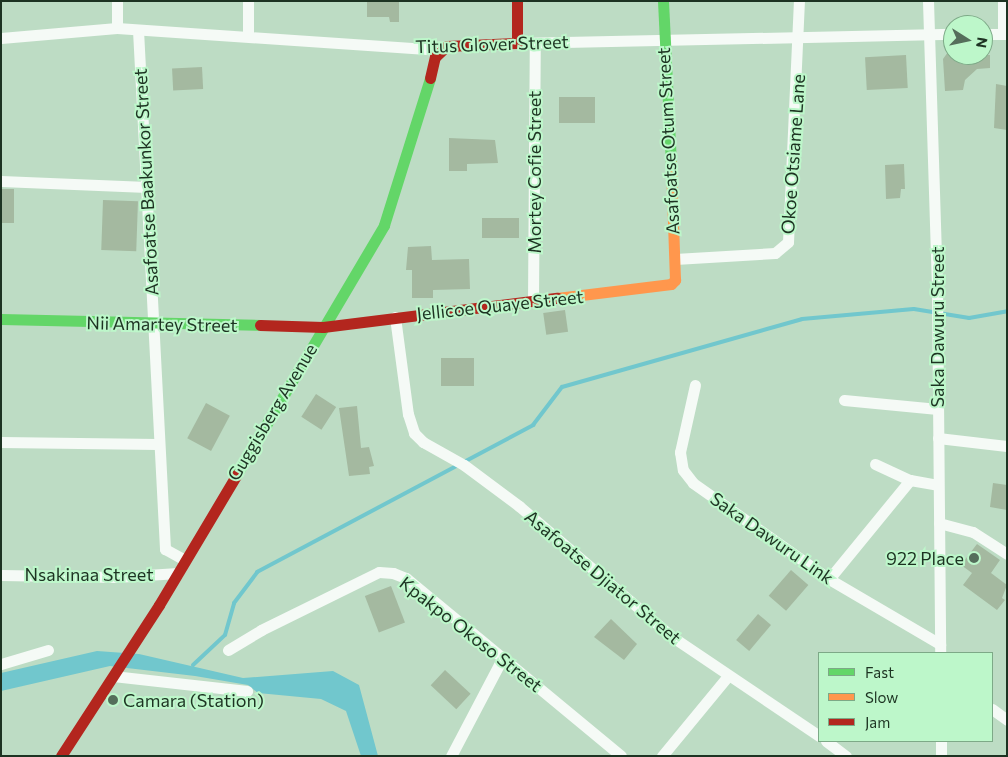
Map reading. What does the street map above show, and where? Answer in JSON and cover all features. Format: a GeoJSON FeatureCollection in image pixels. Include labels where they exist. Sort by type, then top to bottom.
{"type":"FeatureCollection","features":[{"type":"Feature","properties":{"kind":"street"},"geometry":{"type":"LineString","coordinates":[[117,1],[117,28]]}},
{"type":"Feature","properties":{"kind":"street"},"geometry":{"type":"LineString","coordinates":[[248,1],[248,36]]}},
{"type":"Feature","properties":{"kind":"street"},"geometry":{"type":"LineString","coordinates":[[517,1],[517,43]]}},
{"type":"Feature","properties":{"kind":"street","name":"Asafoatse Otum Street"},"geometry":{"type":"LineString","coordinates":[[663,1],[662,39],[675,280]]}},
{"type":"Feature","properties":{"kind":"street","name":"Okoe Otsiame Lane"},"geometry":{"type":"LineString","coordinates":[[675,260],[775,253],[788,242],[799,39],[799,1]]}},
{"type":"Feature","properties":{"kind":"street","name":"Saka Dawuru Street"},"geometry":{"type":"LineString","coordinates":[[928,1],[938,283],[940,649]]}},
{"type":"Feature","properties":{"kind":"street"},"geometry":{"type":"LineString","coordinates":[[1003,1],[1005,34]]}},
{"type":"Feature","properties":{"kind":"street","name":"Titus Glover Street"},"geometry":{"type":"LineString","coordinates":[[1,38],[117,28],[441,50],[447,46],[517,43],[662,39],[799,39],[943,34]]}},
{"type":"Feature","properties":{"kind":"street","name":"Asafoatse Baakunkor Street"},"geometry":{"type":"LineString","coordinates":[[138,30],[148,187],[164,549],[185,560]]}},
{"type":"Feature","properties":{"kind":"street","name":"Mortey Cofie Street"},"geometry":{"type":"LineString","coordinates":[[533,301],[535,43]]}},
{"type":"Feature","properties":{"kind":"street","name":"Guggisberg Avenue"},"geometry":{"type":"LineString","coordinates":[[61,756],[178,573],[392,206],[432,66],[441,50]]}},
{"type":"Feature","properties":{"kind":"street"},"geometry":{"type":"LineString","coordinates":[[1,181],[148,187]]}},
{"type":"Feature","properties":{"kind":"street","name":"Jellicoe Quaye Street"},"geometry":{"type":"LineString","coordinates":[[323,326],[533,301],[629,292],[671,284],[675,280]]}},
{"type":"Feature","properties":{"kind":"street","name":"Asafoatse Djiator Street"},"geometry":{"type":"LineString","coordinates":[[395,317],[408,414],[414,433],[432,448],[464,465],[519,506],[618,594],[728,676],[818,735]]}},
{"type":"Feature","properties":{"kind":"street","name":"Nii Amartey Street"},"geometry":{"type":"LineString","coordinates":[[1,319],[154,324],[323,326]]}},
{"type":"Feature","properties":{"kind":"street","name":"Saka Dawuru Link"},"geometry":{"type":"LineString","coordinates":[[695,385],[680,452],[683,470],[693,483],[829,579],[940,649]]}},
{"type":"Feature","properties":{"kind":"street"},"geometry":{"type":"LineString","coordinates":[[844,400],[938,409]]}},
{"type":"Feature","properties":{"kind":"street"},"geometry":{"type":"LineString","coordinates":[[938,438],[1007,446]]}},
{"type":"Feature","properties":{"kind":"street"},"geometry":{"type":"LineString","coordinates":[[1,442],[158,444]]}},
{"type":"Feature","properties":{"kind":"street"},"geometry":{"type":"LineString","coordinates":[[875,464],[910,480],[938,485]]}},
{"type":"Feature","properties":{"kind":"street"},"geometry":{"type":"LineString","coordinates":[[829,579],[910,480]]}},
{"type":"Feature","properties":{"kind":"street"},"geometry":{"type":"LineString","coordinates":[[938,523],[973,532],[1007,554]]}},
{"type":"Feature","properties":{"kind":"street","name":"Kpakpo Okoso Street"},"geometry":{"type":"LineString","coordinates":[[228,650],[379,572],[406,578],[621,756]]}},
{"type":"Feature","properties":{"kind":"street","name":"Nsakinaa Street"},"geometry":{"type":"LineString","coordinates":[[1,575],[116,577],[178,573]]}},
{"type":"Feature","properties":{"kind":"street"},"geometry":{"type":"LineString","coordinates":[[1,664],[48,650]]}},
{"type":"Feature","properties":{"kind":"street"},"geometry":{"type":"LineString","coordinates":[[451,756],[503,657]]}},
{"type":"Feature","properties":{"kind":"street"},"geometry":{"type":"LineString","coordinates":[[115,671],[247,691]]}},
{"type":"Feature","properties":{"kind":"street"},"geometry":{"type":"LineString","coordinates":[[662,756],[728,676]]}},
{"type":"Feature","properties":{"kind":"street"},"geometry":{"type":"LineString","coordinates":[[993,710],[1007,720]]}},
{"type":"Feature","properties":{"kind":"street"},"geometry":{"type":"LineString","coordinates":[[827,742],[846,756]]}},
{"type":"Feature","properties":{"kind":"street"},"geometry":{"type":"LineString","coordinates":[[941,742],[941,756]]}},
{"type":"Feature","properties":{"kind":"water"},"geometry":{"type":"Polygon","coordinates":[[[97,651],[139,654],[243,678],[333,671],[359,685],[378,756],[361,756],[346,711],[321,699],[258,693],[248,685],[195,676],[110,666],[1,691],[1,673],[97,651]]]}},
{"type":"Feature","properties":{"kind":"building"},"geometry":{"type":"Polygon","coordinates":[[[367,1],[399,2],[399,22],[390,22],[389,17],[367,17],[367,1]]]}},
{"type":"Feature","properties":{"kind":"building"},"geometry":{"type":"Polygon","coordinates":[[[906,55],[908,88],[867,90],[865,57],[906,55]]]}},
{"type":"Feature","properties":{"kind":"building"},"geometry":{"type":"Polygon","coordinates":[[[943,65],[990,65],[990,68],[977,69],[965,80],[963,90],[945,91],[943,65]]]}},
{"type":"Feature","properties":{"kind":"building"},"geometry":{"type":"Polygon","coordinates":[[[202,67],[203,89],[173,91],[172,69],[202,67]]]}},
{"type":"Feature","properties":{"kind":"building"},"geometry":{"type":"Polygon","coordinates":[[[996,84],[1007,86],[1007,130],[994,128],[996,84]]]}},
{"type":"Feature","properties":{"kind":"building"},"geometry":{"type":"Polygon","coordinates":[[[559,97],[595,97],[595,123],[559,123],[559,97]]]}},
{"type":"Feature","properties":{"kind":"building"},"geometry":{"type":"Polygon","coordinates":[[[449,138],[495,140],[498,163],[467,164],[467,171],[449,171],[449,138]]]}},
{"type":"Feature","properties":{"kind":"building"},"geometry":{"type":"Polygon","coordinates":[[[904,164],[905,189],[901,189],[900,198],[886,199],[885,165],[904,164]]]}},
{"type":"Feature","properties":{"kind":"building"},"geometry":{"type":"Polygon","coordinates":[[[1,189],[14,189],[14,223],[1,223],[1,189]]]}},
{"type":"Feature","properties":{"kind":"building"},"geometry":{"type":"Polygon","coordinates":[[[103,200],[138,201],[136,251],[101,250],[103,200]]]}},
{"type":"Feature","properties":{"kind":"building"},"geometry":{"type":"Polygon","coordinates":[[[482,218],[519,218],[519,238],[482,238],[482,218]]]}},
{"type":"Feature","properties":{"kind":"building"},"geometry":{"type":"Polygon","coordinates":[[[431,246],[432,260],[469,259],[470,289],[433,290],[433,298],[412,298],[412,270],[406,270],[408,247],[431,246]]]}},
{"type":"Feature","properties":{"kind":"building"},"geometry":{"type":"Polygon","coordinates":[[[565,310],[568,332],[546,335],[543,313],[565,310]]]}},
{"type":"Feature","properties":{"kind":"building"},"geometry":{"type":"Polygon","coordinates":[[[441,358],[474,358],[474,386],[441,386],[441,358]]]}},
{"type":"Feature","properties":{"kind":"building"},"geometry":{"type":"Polygon","coordinates":[[[316,394],[336,407],[321,430],[301,417],[316,394]]]}},
{"type":"Feature","properties":{"kind":"building"},"geometry":{"type":"Polygon","coordinates":[[[206,403],[230,416],[211,451],[187,438],[206,403]]]}},
{"type":"Feature","properties":{"kind":"building"},"geometry":{"type":"Polygon","coordinates":[[[357,406],[361,448],[369,447],[374,466],[369,467],[370,474],[349,476],[339,408],[357,406]]]}},
{"type":"Feature","properties":{"kind":"building"},"geometry":{"type":"Polygon","coordinates":[[[993,483],[1007,485],[1007,510],[990,507],[993,483]]]}},
{"type":"Feature","properties":{"kind":"building"},"geometry":{"type":"Polygon","coordinates":[[[977,544],[1000,560],[991,573],[1007,585],[1002,598],[1005,600],[997,610],[963,585],[972,573],[961,565],[977,544]]]}},
{"type":"Feature","properties":{"kind":"building"},"geometry":{"type":"Polygon","coordinates":[[[791,570],[808,585],[786,611],[769,596],[791,570]]]}},
{"type":"Feature","properties":{"kind":"building"},"geometry":{"type":"Polygon","coordinates":[[[391,586],[405,622],[379,632],[365,596],[391,586]]]}},
{"type":"Feature","properties":{"kind":"building"},"geometry":{"type":"Polygon","coordinates":[[[758,614],[771,625],[749,651],[736,640],[758,614]]]}},
{"type":"Feature","properties":{"kind":"building"},"geometry":{"type":"Polygon","coordinates":[[[611,619],[637,644],[624,660],[594,637],[611,619]]]}},
{"type":"Feature","properties":{"kind":"building"},"geometry":{"type":"Polygon","coordinates":[[[445,670],[471,694],[456,709],[431,685],[445,670]]]}},
{"type":"Feature","properties":{"kind":"waterway"},"geometry":{"type":"LineString","coordinates":[[193,665],[225,635],[234,603],[257,572],[533,425],[562,387],[802,319],[914,309],[969,318],[1007,311]]}},
{"type":"Feature","properties":{"kind":"traffic: fast"},"geometry":{"type":"LineString","coordinates":[[663,1],[671,163]]}},
{"type":"Feature","properties":{"kind":"traffic: fast"},"geometry":{"type":"LineString","coordinates":[[237,474],[384,225],[430,78]]}},
{"type":"Feature","properties":{"kind":"traffic: fast"},"geometry":{"type":"LineString","coordinates":[[1,319],[260,325]]}},
{"type":"Feature","properties":{"kind":"traffic: slow"},"geometry":{"type":"LineString","coordinates":[[557,298],[671,284],[675,280],[671,163]]}},
{"type":"Feature","properties":{"kind":"traffic: jam"},"geometry":{"type":"LineString","coordinates":[[430,78],[435,57],[447,46],[517,43],[517,1]]}},
{"type":"Feature","properties":{"kind":"traffic: jam"},"geometry":{"type":"LineString","coordinates":[[260,325],[323,327],[557,298]]}},
{"type":"Feature","properties":{"kind":"traffic: jam"},"geometry":{"type":"LineString","coordinates":[[61,756],[159,605],[237,474]]}},
{"type":"Feature","properties":{"kind":"place","name":"922 Place"},"geometry":{"type":"Point","coordinates":[974,558]}},
{"type":"Feature","properties":{"kind":"place","name":"Camara (Station)"},"geometry":{"type":"Point","coordinates":[113,700]}}]}
